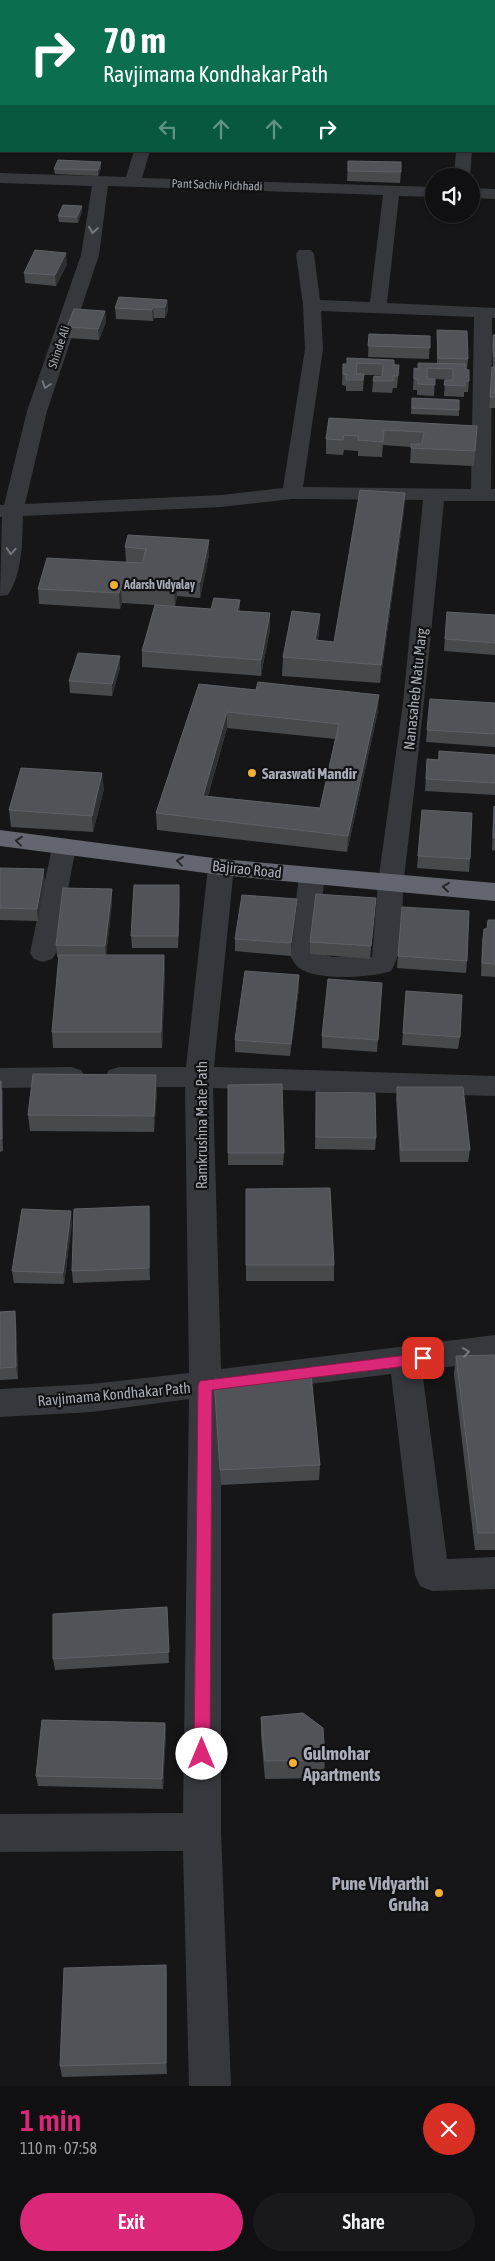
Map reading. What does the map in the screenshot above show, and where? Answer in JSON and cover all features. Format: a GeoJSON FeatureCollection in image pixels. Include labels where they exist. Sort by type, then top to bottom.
{"type":"FeatureCollection","features":[{"type":"Feature","properties":{"kind":"highway","name":"Bajirao Road"},"geometry":{"type":"LineString","coordinates":[[0,838],[220,866],[495,892]]}},
{"type":"Feature","properties":{"kind":"street"},"geometry":{"type":"LineString","coordinates":[[134,182],[142,152]]}},
{"type":"Feature","properties":{"kind":"street"},"geometry":{"type":"LineString","coordinates":[[463,168],[464,152]]}},
{"type":"Feature","properties":{"kind":"street","name":"Pant Sachiv Pichhadi"},"geometry":{"type":"LineString","coordinates":[[0,178],[425,192]]}},
{"type":"Feature","properties":{"kind":"street","name":"Shinde Ali"},"geometry":{"type":"LineString","coordinates":[[0,590],[10,560],[7,511],[90,255],[101,182]]}},
{"type":"Feature","properties":{"kind":"street"},"geometry":{"type":"LineString","coordinates":[[378,308],[392,190]]}},
{"type":"Feature","properties":{"kind":"street"},"geometry":{"type":"LineString","coordinates":[[292,493],[314,349],[312,305],[305,254]]}},
{"type":"Feature","properties":{"kind":"street"},"geometry":{"type":"LineString","coordinates":[[7,511],[222,502],[292,493],[434,496],[488,495],[489,313],[312,305]]}},
{"type":"Feature","properties":{"kind":"street","name":"Nanasaheb Natu Marg"},"geometry":{"type":"LineString","coordinates":[[312,875],[303,955],[307,961],[318,964],[373,967],[382,965],[385,958],[391,882],[414,703],[434,496]]}},
{"type":"Feature","properties":{"kind":"street"},"geometry":{"type":"LineString","coordinates":[[43,952],[64,847]]}},
{"type":"Feature","properties":{"kind":"street","name":"Ramkrushna Mate Path"},"geometry":{"type":"LineString","coordinates":[[210,2086],[202,1832],[205,1385],[198,1077],[220,866]]}},
{"type":"Feature","properties":{"kind":"street"},"geometry":{"type":"LineString","coordinates":[[0,1078],[198,1077],[495,1086]]}},
{"type":"Feature","properties":{"kind":"street","name":"Ravjimama Kondhakar Path"},"geometry":{"type":"LineString","coordinates":[[0,1403],[92,1398],[495,1348]]}},
{"type":"Feature","properties":{"kind":"street"},"geometry":{"type":"LineString","coordinates":[[406,1360],[432,1575],[495,1573]]}},
{"type":"Feature","properties":{"kind":"street"},"geometry":{"type":"LineString","coordinates":[[0,1833],[202,1832]]}},
{"type":"Feature","properties":{"kind":"building"},"geometry":{"type":"Polygon","coordinates":[[[58,160],[101,162],[98,170],[54,169],[58,160]]]}},
{"type":"Feature","properties":{"kind":"building"},"geometry":{"type":"Polygon","coordinates":[[[348,161],[401,162],[401,172],[348,171],[348,161]]]}},
{"type":"Feature","properties":{"kind":"building"},"geometry":{"type":"Polygon","coordinates":[[[63,205],[82,206],[77,217],[58,216],[63,205]]]}},
{"type":"Feature","properties":{"kind":"building"},"geometry":{"type":"Polygon","coordinates":[[[35,250],[66,253],[55,275],[24,273],[35,250]]]}},
{"type":"Feature","properties":{"kind":"building"},"geometry":{"type":"Polygon","coordinates":[[[119,297],[167,300],[165,307],[153,307],[152,310],[115,308],[119,297]]]}},
{"type":"Feature","properties":{"kind":"building"},"geometry":{"type":"Polygon","coordinates":[[[74,309],[105,311],[98,329],[67,327],[74,309]]]}},
{"type":"Feature","properties":{"kind":"building"},"geometry":{"type":"Polygon","coordinates":[[[437,330],[467,331],[468,359],[438,358],[437,330]]]}},
{"type":"Feature","properties":{"kind":"building"},"geometry":{"type":"Polygon","coordinates":[[[369,334],[430,336],[430,348],[368,346],[369,334]]]}},
{"type":"Feature","properties":{"kind":"building"},"geometry":{"type":"Polygon","coordinates":[[[493,335],[495,335],[495,357],[494,357],[493,335]]]}},
{"type":"Feature","properties":{"kind":"building"},"geometry":{"type":"Polygon","coordinates":[[[347,358],[394,360],[394,365],[399,365],[398,376],[393,376],[393,381],[373,381],[374,376],[382,376],[383,364],[357,363],[356,374],[364,374],[363,380],[346,380],[347,375],[343,374],[343,364],[347,364],[347,358]]]}},
{"type":"Feature","properties":{"kind":"building"},"geometry":{"type":"Polygon","coordinates":[[[418,363],[465,364],[465,369],[469,370],[469,381],[465,381],[465,386],[444,385],[445,380],[453,380],[453,369],[427,368],[427,379],[435,379],[435,385],[418,384],[418,379],[414,379],[414,368],[418,369],[418,363]]]}},
{"type":"Feature","properties":{"kind":"building"},"geometry":{"type":"Polygon","coordinates":[[[492,367],[495,367],[495,397],[490,397],[492,367]]]}},
{"type":"Feature","properties":{"kind":"building"},"geometry":{"type":"Polygon","coordinates":[[[412,398],[459,400],[459,410],[412,408],[412,398]]]}},
{"type":"Feature","properties":{"kind":"building"},"geometry":{"type":"Polygon","coordinates":[[[329,418],[477,426],[475,451],[411,448],[411,444],[422,444],[424,432],[384,430],[383,442],[358,440],[359,436],[344,435],[343,440],[326,439],[329,418]]]}},
{"type":"Feature","properties":{"kind":"building"},"geometry":{"type":"Polygon","coordinates":[[[360,490],[405,493],[381,665],[283,657],[292,611],[320,614],[315,640],[334,642],[360,490]]]}},
{"type":"Feature","properties":{"kind":"building"},"geometry":{"type":"Polygon","coordinates":[[[128,535],[209,540],[200,582],[177,580],[174,590],[121,587],[119,593],[38,589],[47,558],[142,563],[146,549],[125,547],[128,535]]]}},
{"type":"Feature","properties":{"kind":"building"},"geometry":{"type":"Polygon","coordinates":[[[214,598],[240,600],[237,611],[270,613],[261,660],[142,651],[155,605],[211,609],[214,598]]]}},
{"type":"Feature","properties":{"kind":"building"},"geometry":{"type":"Polygon","coordinates":[[[447,612],[495,615],[495,643],[445,639],[447,612]]]}},
{"type":"Feature","properties":{"kind":"building"},"geometry":{"type":"Polygon","coordinates":[[[78,653],[120,656],[112,684],[69,681],[78,653]]]}},
{"type":"Feature","properties":{"kind":"building"},"geometry":{"type":"Polygon","coordinates":[[[258,682],[379,695],[348,836],[156,813],[199,684],[256,690],[258,682]],[[227,712],[203,796],[320,808],[339,724],[227,712]]]}},
{"type":"Feature","properties":{"kind":"building"},"geometry":{"type":"Polygon","coordinates":[[[430,699],[495,703],[495,734],[427,730],[430,699]]]}},
{"type":"Feature","properties":{"kind":"building"},"geometry":{"type":"Polygon","coordinates":[[[439,751],[495,755],[495,783],[426,779],[427,759],[439,760],[439,751]]]}},
{"type":"Feature","properties":{"kind":"building"},"geometry":{"type":"Polygon","coordinates":[[[21,768],[102,773],[92,816],[9,810],[21,768]]]}},
{"type":"Feature","properties":{"kind":"building"},"geometry":{"type":"Polygon","coordinates":[[[494,806],[495,838],[493,838],[494,806]]]}},
{"type":"Feature","properties":{"kind":"building"},"geometry":{"type":"Polygon","coordinates":[[[422,810],[472,813],[470,859],[418,856],[422,810]]]}},
{"type":"Feature","properties":{"kind":"building"},"geometry":{"type":"Polygon","coordinates":[[[0,868],[44,869],[37,909],[0,908],[0,868]]]}},
{"type":"Feature","properties":{"kind":"building"},"geometry":{"type":"Polygon","coordinates":[[[134,885],[179,885],[178,936],[131,936],[134,885]]]}},
{"type":"Feature","properties":{"kind":"building"},"geometry":{"type":"Polygon","coordinates":[[[63,888],[112,889],[105,946],[56,945],[63,888]]]}},
{"type":"Feature","properties":{"kind":"building"},"geometry":{"type":"Polygon","coordinates":[[[316,894],[376,898],[371,946],[310,942],[316,894]]]}},
{"type":"Feature","properties":{"kind":"building"},"geometry":{"type":"Polygon","coordinates":[[[242,895],[297,899],[291,943],[235,939],[242,895]]]}},
{"type":"Feature","properties":{"kind":"building"},"geometry":{"type":"Polygon","coordinates":[[[402,907],[469,911],[467,961],[398,956],[402,907]]]}},
{"type":"Feature","properties":{"kind":"building"},"geometry":{"type":"Polygon","coordinates":[[[488,920],[495,920],[495,964],[482,963],[484,929],[487,929],[488,920]]]}},
{"type":"Feature","properties":{"kind":"building"},"geometry":{"type":"Polygon","coordinates":[[[59,955],[164,955],[161,1032],[52,1032],[59,955]]]}},
{"type":"Feature","properties":{"kind":"building"},"geometry":{"type":"Polygon","coordinates":[[[245,971],[299,975],[291,1044],[235,1040],[245,971]]]}},
{"type":"Feature","properties":{"kind":"building"},"geometry":{"type":"Polygon","coordinates":[[[328,979],[382,983],[378,1040],[322,1036],[328,979]]]}},
{"type":"Feature","properties":{"kind":"building"},"geometry":{"type":"Polygon","coordinates":[[[406,991],[462,995],[460,1037],[403,1033],[406,991]]]}},
{"type":"Feature","properties":{"kind":"building"},"geometry":{"type":"Polygon","coordinates":[[[33,1074],[156,1075],[154,1116],[28,1115],[33,1074]]]}},
{"type":"Feature","properties":{"kind":"building"},"geometry":{"type":"Polygon","coordinates":[[[1,1081],[2,1139],[0,1139],[1,1081]]]}},
{"type":"Feature","properties":{"kind":"building"},"geometry":{"type":"Polygon","coordinates":[[[282,1084],[284,1153],[228,1153],[228,1085],[282,1084]]]}},
{"type":"Feature","properties":{"kind":"building"},"geometry":{"type":"Polygon","coordinates":[[[397,1087],[463,1087],[470,1150],[401,1150],[397,1087]]]}},
{"type":"Feature","properties":{"kind":"building"},"geometry":{"type":"Polygon","coordinates":[[[316,1092],[375,1093],[376,1138],[316,1137],[316,1092]]]}},
{"type":"Feature","properties":{"kind":"building"},"geometry":{"type":"Polygon","coordinates":[[[330,1188],[334,1265],[246,1265],[246,1189],[330,1188]]]}},
{"type":"Feature","properties":{"kind":"building"},"geometry":{"type":"Polygon","coordinates":[[[149,1206],[149,1268],[72,1271],[74,1209],[149,1206]]]}},
{"type":"Feature","properties":{"kind":"building"},"geometry":{"type":"Polygon","coordinates":[[[22,1209],[71,1211],[63,1273],[12,1271],[22,1209]]]}},
{"type":"Feature","properties":{"kind":"building"},"geometry":{"type":"Polygon","coordinates":[[[15,1311],[16,1367],[0,1368],[0,1312],[15,1311]]]}},
{"type":"Feature","properties":{"kind":"building"},"geometry":{"type":"Polygon","coordinates":[[[495,1355],[495,1533],[478,1533],[456,1356],[495,1355]]]}},
{"type":"Feature","properties":{"kind":"building"},"geometry":{"type":"Polygon","coordinates":[[[311,1374],[320,1465],[220,1470],[214,1379],[311,1374]]]}},
{"type":"Feature","properties":{"kind":"building"},"geometry":{"type":"Polygon","coordinates":[[[167,1607],[169,1652],[53,1659],[53,1614],[167,1607]]]}},
{"type":"Feature","properties":{"kind":"building"},"geometry":{"type":"Polygon","coordinates":[[[303,1713],[323,1728],[325,1760],[265,1761],[261,1717],[303,1713]]]}},
{"type":"Feature","properties":{"kind":"building"},"geometry":{"type":"Polygon","coordinates":[[[42,1720],[165,1723],[162,1779],[36,1776],[42,1720]]]}},
{"type":"Feature","properties":{"kind":"building"},"geometry":{"type":"Polygon","coordinates":[[[166,1965],[166,2063],[60,2066],[64,1968],[166,1965]]]}},
{"type":"Feature","properties":{"kind":"place","name":"Adarsh Vidyalay"},"geometry":{"type":"Point","coordinates":[114,585]}},
{"type":"Feature","properties":{"kind":"place","name":"Saraswati Mandir"},"geometry":{"type":"Point","coordinates":[252,773]}},
{"type":"Feature","properties":{"kind":"place","name":"Gulmohar Apartments"},"geometry":{"type":"Point","coordinates":[293,1763]}},
{"type":"Feature","properties":{"kind":"place","name":"Pune Vidyarthi Gruha"},"geometry":{"type":"Point","coordinates":[439,1893]}},
{"type":"Feature","properties":{"kind":"route"},"geometry":{"type":"LineString","coordinates":[[202,1754],[205,1385],[423,1358]]}}]}
